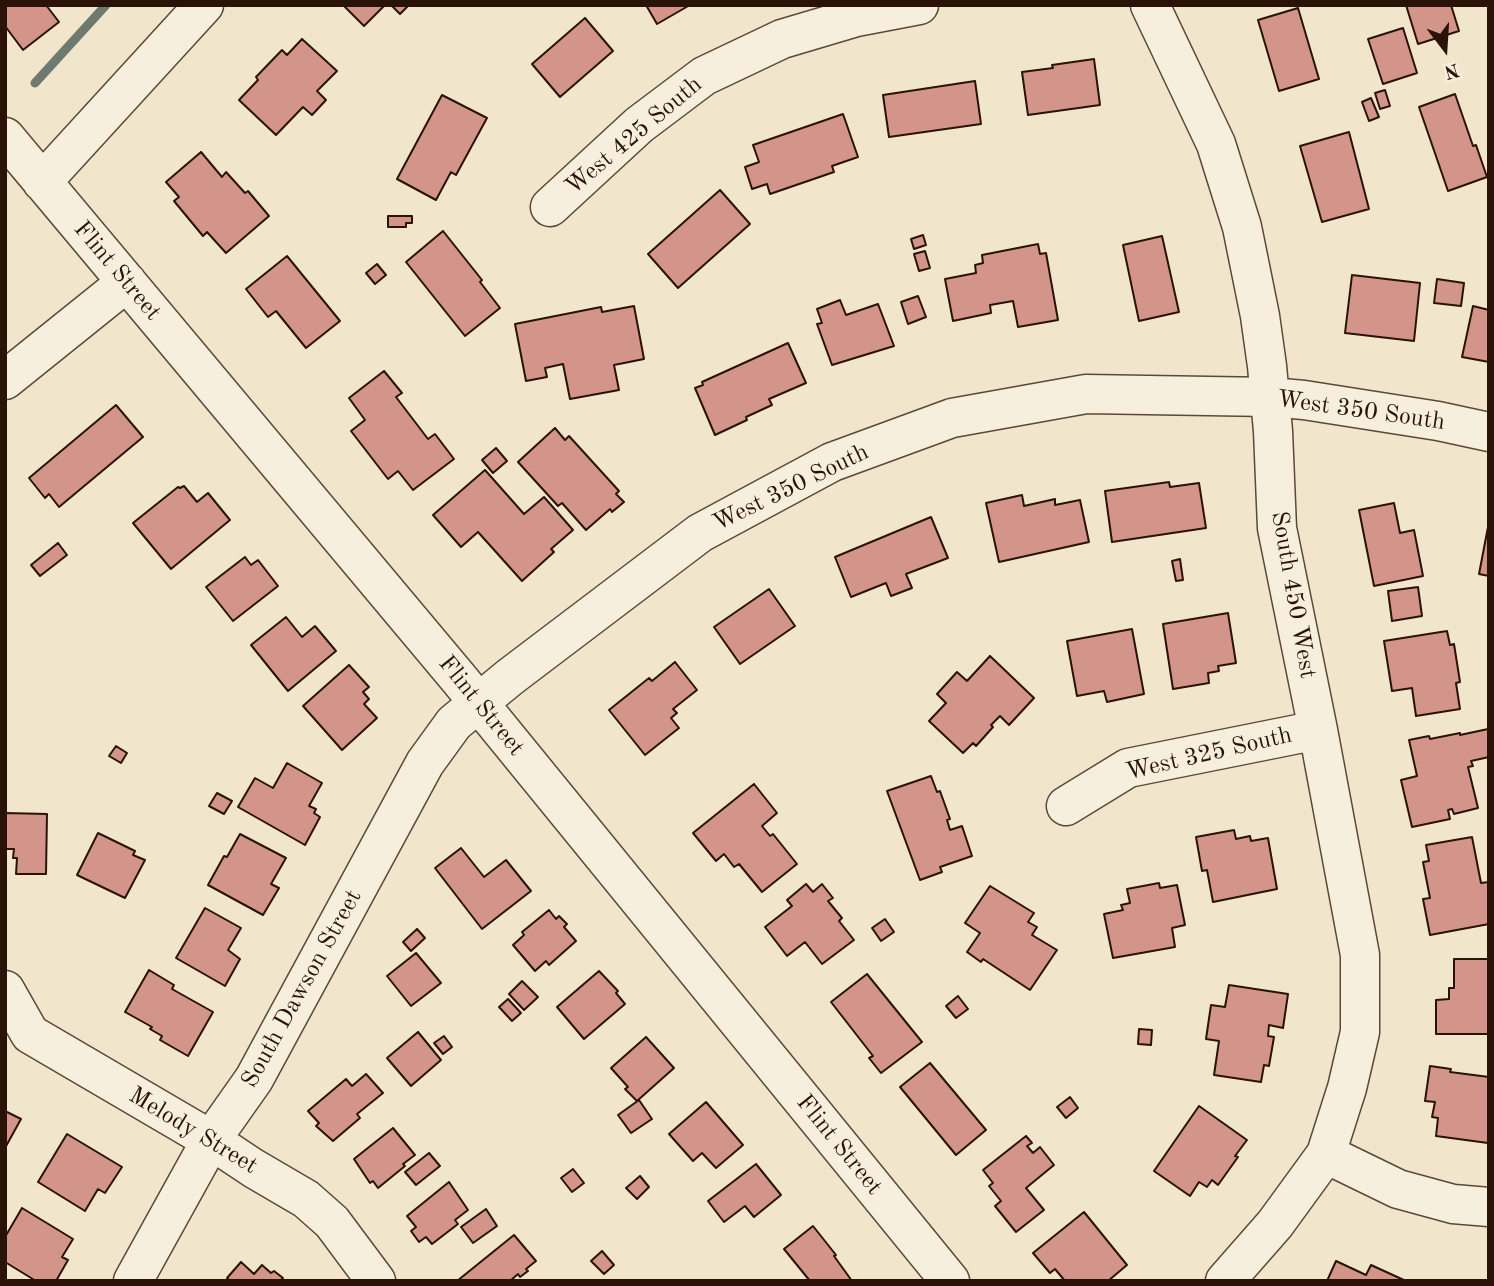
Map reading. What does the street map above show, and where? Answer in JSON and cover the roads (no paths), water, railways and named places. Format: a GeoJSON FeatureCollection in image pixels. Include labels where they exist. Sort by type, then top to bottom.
{"type":"FeatureCollection","features":[{"type":"Feature","properties":{"kind":"street"},"geometry":{"type":"LineString","coordinates":[[42,182],[204,5]]}},
{"type":"Feature","properties":{"kind":"street","name":"West 425 South"},"geometry":{"type":"LineString","coordinates":[[550,207],[639,125],[704,76],[782,39],[856,17],[919,5]]}},
{"type":"Feature","properties":{"kind":"street","name":"South 450 West"},"geometry":{"type":"LineString","coordinates":[[1150,5],[1216,144],[1242,227],[1260,316],[1270,397],[1277,528],[1360,955],[1360,1032],[1347,1088],[1326,1154],[1275,1224],[1225,1281]]}},
{"type":"Feature","properties":{"kind":"street","name":"Flint Street"},"geometry":{"type":"LineString","coordinates":[[5,137],[478,703],[950,1281]]}},
{"type":"Feature","properties":{"kind":"street"},"geometry":{"type":"LineString","coordinates":[[5,380],[127,282]]}},
{"type":"Feature","properties":{"kind":"street","name":"West 350 South"},"geometry":{"type":"LineString","coordinates":[[478,703],[700,533],[832,462],[952,418],[1086,394],[1270,397],[1438,421],[1489,432]]}},
{"type":"Feature","properties":{"kind":"street","name":"South Dawson Street"},"geometry":{"type":"LineString","coordinates":[[133,1281],[211,1140],[254,1079],[425,763],[454,723],[478,703]]}},
{"type":"Feature","properties":{"kind":"street","name":"West 325 South"},"geometry":{"type":"LineString","coordinates":[[1066,806],[1128,768],[1318,730]]}},
{"type":"Feature","properties":{"kind":"street","name":"Melody Street"},"geometry":{"type":"LineString","coordinates":[[5,990],[30,1034],[306,1199],[332,1222],[376,1281]]}},
{"type":"Feature","properties":{"kind":"street"},"geometry":{"type":"LineString","coordinates":[[1326,1154],[1398,1189],[1453,1204],[1489,1208]]}},
{"type":"Feature","properties":{"kind":"waterway"},"geometry":{"type":"LineString","coordinates":[[35,83],[106,5]]}}]}
